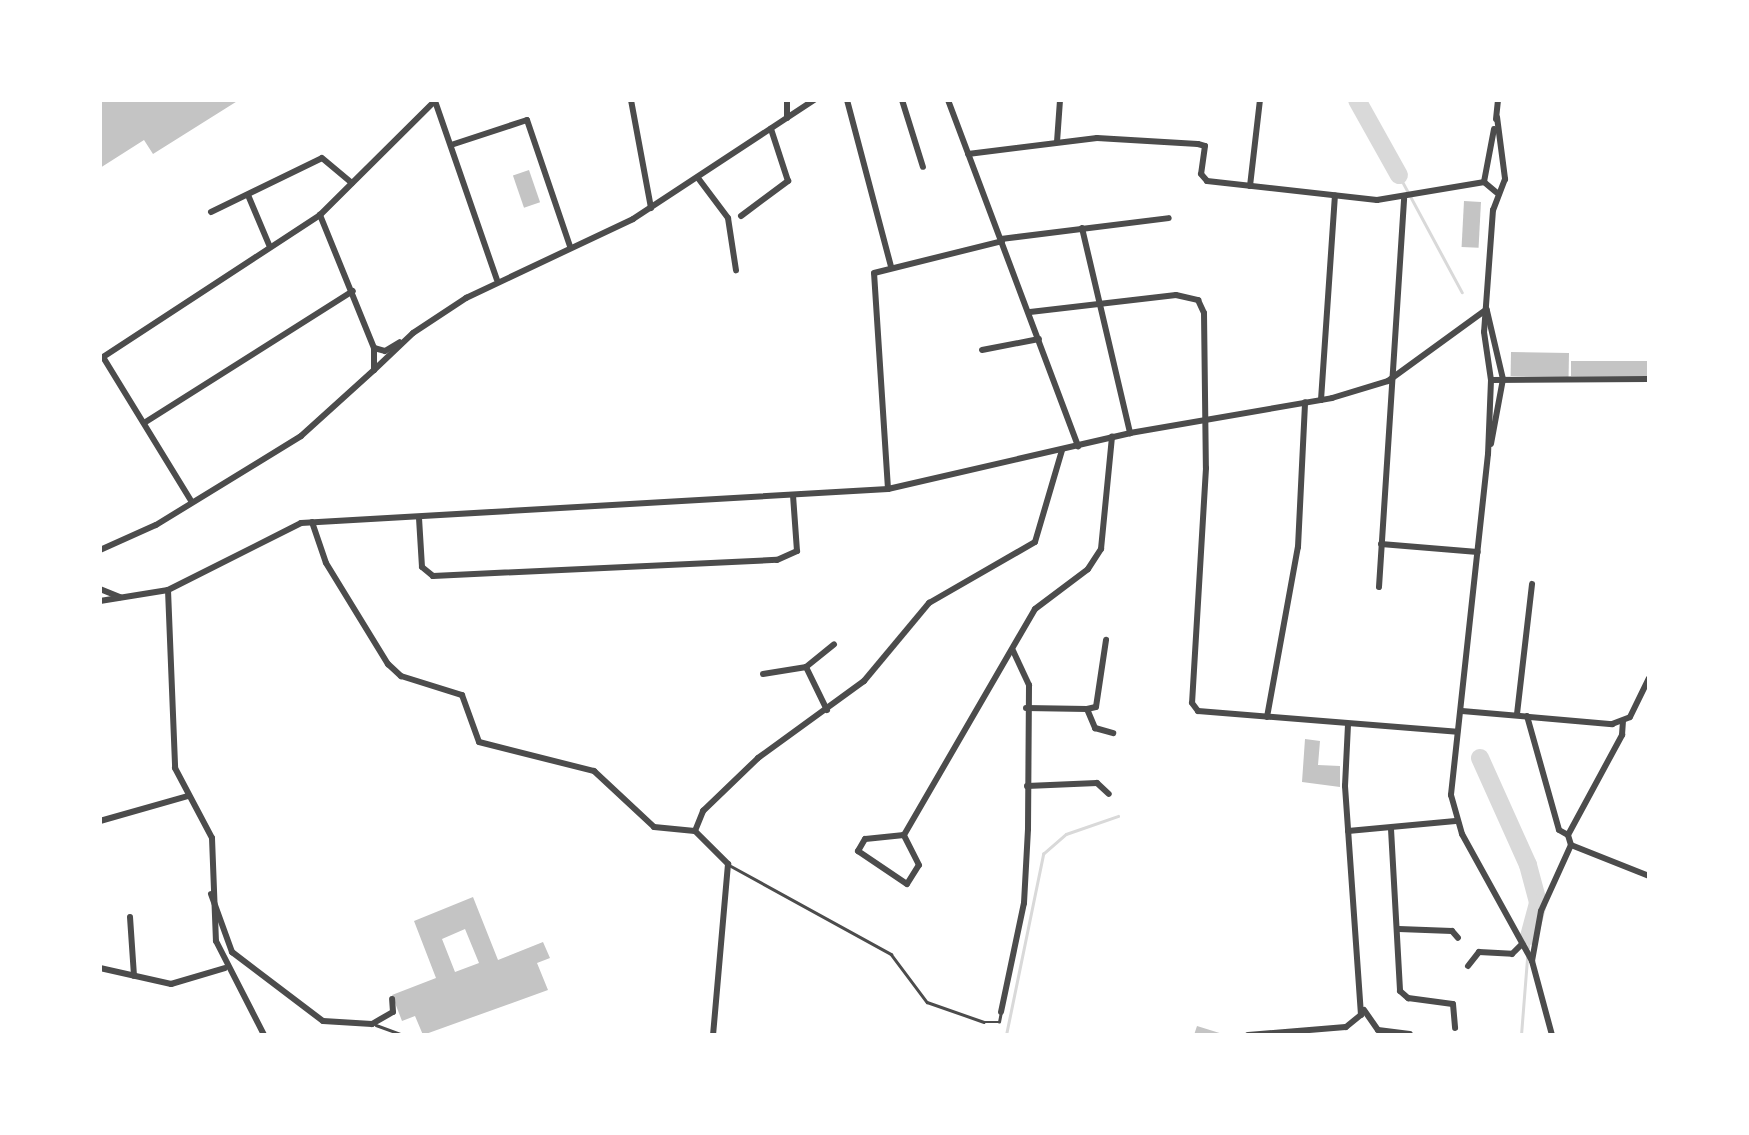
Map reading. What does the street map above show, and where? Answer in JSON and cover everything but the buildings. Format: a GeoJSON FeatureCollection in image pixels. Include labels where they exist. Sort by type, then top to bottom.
{"type":"FeatureCollection","features":[{"type":"Feature","properties":{"kind":"street"},"geometry":{"type":"LineString","coordinates":[[192,502],[101,358],[320,215],[435,100],[497,280]]}},
{"type":"Feature","properties":{"kind":"street"},"geometry":{"type":"LineString","coordinates":[[631,100],[650,208]]}},
{"type":"Feature","properties":{"kind":"street"},"geometry":{"type":"LineString","coordinates":[[787,100],[787,118]]}},
{"type":"Feature","properties":{"kind":"street"},"geometry":{"type":"LineString","coordinates":[[374,348],[385,351],[497,280],[650,208],[814,100]]}},
{"type":"Feature","properties":{"kind":"street"},"geometry":{"type":"LineString","coordinates":[[847,100],[891,266]]}},
{"type":"Feature","properties":{"kind":"street"},"geometry":{"type":"LineString","coordinates":[[902,100],[923,167]]}},
{"type":"Feature","properties":{"kind":"street"},"geometry":{"type":"LineString","coordinates":[[948,100],[1030,312],[1078,446]]}},
{"type":"Feature","properties":{"kind":"street"},"geometry":{"type":"LineString","coordinates":[[1057,142],[1060,100]]}},
{"type":"Feature","properties":{"kind":"street"},"geometry":{"type":"LineString","coordinates":[[1250,186],[1260,100]]}},
{"type":"Feature","properties":{"kind":"street"},"geometry":{"type":"LineString","coordinates":[[968,153],[1057,142],[1198,144],[1206,150],[1203,179],[1335,195],[1404,199],[1484,182],[1490,172],[1497,100]]}},
{"type":"Feature","properties":{"kind":"street"},"geometry":{"type":"LineString","coordinates":[[1496,117],[1500,172],[1504,185],[1496,192],[1487,309],[1491,380],[1488,454],[1451,795],[1456,821],[1532,961],[1552,1035]]}},
{"type":"Feature","properties":{"kind":"street"},"geometry":{"type":"LineString","coordinates":[[451,145],[527,120],[570,246]]}},
{"type":"Feature","properties":{"kind":"street"},"geometry":{"type":"LineString","coordinates":[[741,216],[788,181],[771,130]]}},
{"type":"Feature","properties":{"kind":"street"},"geometry":{"type":"LineString","coordinates":[[211,212],[322,158],[352,183]]}},
{"type":"Feature","properties":{"kind":"street"},"geometry":{"type":"LineString","coordinates":[[1490,172],[1500,172]]}},
{"type":"Feature","properties":{"kind":"street"},"geometry":{"type":"LineString","coordinates":[[698,178],[728,218],[736,270]]}},
{"type":"Feature","properties":{"kind":"street"},"geometry":{"type":"LineString","coordinates":[[1484,182],[1496,192]]}},
{"type":"Feature","properties":{"kind":"street"},"geometry":{"type":"LineString","coordinates":[[248,195],[270,247]]}},
{"type":"Feature","properties":{"kind":"street"},"geometry":{"type":"LineString","coordinates":[[1321,400],[1335,195]]}},
{"type":"Feature","properties":{"kind":"street"},"geometry":{"type":"LineString","coordinates":[[1379,587],[1388,381],[1404,199]]}},
{"type":"Feature","properties":{"kind":"street"},"geometry":{"type":"LineString","coordinates":[[320,215],[374,348],[374,370]]}},
{"type":"Feature","properties":{"kind":"street"},"geometry":{"type":"LineString","coordinates":[[888,489],[874,273],[891,266],[1002,240],[1169,218]]}},
{"type":"Feature","properties":{"kind":"street"},"geometry":{"type":"LineString","coordinates":[[1082,228],[1130,433]]}},
{"type":"Feature","properties":{"kind":"street"},"geometry":{"type":"LineString","coordinates":[[144,423],[353,291]]}},
{"type":"Feature","properties":{"kind":"street"},"geometry":{"type":"LineString","coordinates":[[1030,312],[1176,295],[1198,300],[1205,313],[1207,418],[1192,681],[1198,711],[1457,732]]}},
{"type":"Feature","properties":{"kind":"street"},"geometry":{"type":"LineString","coordinates":[[1487,309],[1503,379],[1488,454]]}},
{"type":"Feature","properties":{"kind":"street"},"geometry":{"type":"LineString","coordinates":[[100,601],[128,599],[168,590],[281,530],[312,522],[419,518],[888,489],[1130,433],[1321,400],[1388,381],[1487,309]]}},
{"type":"Feature","properties":{"kind":"street"},"geometry":{"type":"LineString","coordinates":[[100,550],[192,502],[301,436],[413,333]]}},
{"type":"Feature","properties":{"kind":"street"},"geometry":{"type":"LineString","coordinates":[[982,350],[1039,339]]}},
{"type":"Feature","properties":{"kind":"street"},"geometry":{"type":"LineString","coordinates":[[1491,380],[1649,379]]}},
{"type":"Feature","properties":{"kind":"street"},"geometry":{"type":"LineString","coordinates":[[1267,717],[1298,547],[1305,402]]}},
{"type":"Feature","properties":{"kind":"street"},"geometry":{"type":"LineString","coordinates":[[904,835],[1035,609],[1088,569],[1101,549],[1112,437]]}},
{"type":"Feature","properties":{"kind":"street"},"geometry":{"type":"LineString","coordinates":[[695,831],[703,811],[758,758],[864,681],[929,603],[1035,542],[1062,450]]}},
{"type":"Feature","properties":{"kind":"street"},"geometry":{"type":"LineString","coordinates":[[419,518],[422,567],[433,576],[777,559],[797,551],[793,495]]}},
{"type":"Feature","properties":{"kind":"street"},"geometry":{"type":"LineString","coordinates":[[312,522],[326,563],[388,664],[401,676],[463,695],[479,742],[594,771],[654,827],[695,831],[727,864],[713,1035]]}},
{"type":"Feature","properties":{"kind":"street"},"geometry":{"type":"LineString","coordinates":[[1381,544],[1478,552]]}},
{"type":"Feature","properties":{"kind":"street"},"geometry":{"type":"LineString","coordinates":[[1517,714],[1532,584]]}},
{"type":"Feature","properties":{"kind":"street"},"geometry":{"type":"LineString","coordinates":[[100,589],[128,599]]}},
{"type":"Feature","properties":{"kind":"street"},"geometry":{"type":"LineString","coordinates":[[168,590],[175,768],[212,838],[209,892],[225,968],[264,1035]]}},
{"type":"Feature","properties":{"kind":"street"},"geometry":{"type":"LineString","coordinates":[[1027,708],[1096,707],[1106,640]]}},
{"type":"Feature","properties":{"kind":"street"},"geometry":{"type":"LineString","coordinates":[[763,674],[806,667],[834,644]]}},
{"type":"Feature","properties":{"kind":"street"},"geometry":{"type":"LineString","coordinates":[[1002,1012],[1024,903],[1029,685],[1013,651]]}},
{"type":"Feature","properties":{"kind":"street"},"geometry":{"type":"LineString","coordinates":[[806,667],[827,710]]}},
{"type":"Feature","properties":{"kind":"street"},"geometry":{"type":"LineString","coordinates":[[1568,835],[1622,735],[1623,721],[1649,678]]}},
{"type":"Feature","properties":{"kind":"street"},"geometry":{"type":"LineString","coordinates":[[1087,709],[1095,728],[1113,733]]}},
{"type":"Feature","properties":{"kind":"street"},"geometry":{"type":"LineString","coordinates":[[1462,710],[1623,721]]}},
{"type":"Feature","properties":{"kind":"street"},"geometry":{"type":"LineString","coordinates":[[1527,716],[1559,830],[1568,835],[1571,845],[1541,911],[1532,961]]}},
{"type":"Feature","properties":{"kind":"street"},"geometry":{"type":"LineString","coordinates":[[1248,1035],[1346,1027],[1357,1022],[1362,1004],[1348,831],[1348,725]]}},
{"type":"Feature","properties":{"kind":"street"},"geometry":{"type":"LineString","coordinates":[[1027,786],[1097,783],[1109,794]]}},
{"type":"Feature","properties":{"kind":"street"},"geometry":{"type":"LineString","coordinates":[[100,821],[188,796]]}},
{"type":"Feature","properties":{"kind":"street"},"geometry":{"type":"LineString","coordinates":[[1348,831],[1456,821]]}},
{"type":"Feature","properties":{"kind":"street"},"geometry":{"type":"LineString","coordinates":[[1391,829],[1401,994],[1453,1004],[1455,1028]]}},
{"type":"Feature","properties":{"kind":"street"},"geometry":{"type":"LineString","coordinates":[[904,835],[919,865],[907,884],[858,851],[865,839],[904,835]]}},
{"type":"Feature","properties":{"kind":"street"},"geometry":{"type":"LineString","coordinates":[[1571,845],[1649,876]]}},
{"type":"Feature","properties":{"kind":"street"},"geometry":{"type":"LineString","coordinates":[[209,892],[232,952],[323,1021],[372,1024],[393,1012],[392,999]]}},
{"type":"Feature","properties":{"kind":"street"},"geometry":{"type":"LineString","coordinates":[[130,917],[134,976]]}},
{"type":"Feature","properties":{"kind":"street"},"geometry":{"type":"LineString","coordinates":[[1399,929],[1452,931],[1458,938]]}},
{"type":"Feature","properties":{"kind":"street"},"geometry":{"type":"LineString","coordinates":[[1468,965],[1479,952],[1512,954],[1522,945]]}},
{"type":"Feature","properties":{"kind":"street"},"geometry":{"type":"LineString","coordinates":[[100,968],[181,984],[225,968]]}},
{"type":"Feature","properties":{"kind":"street"},"geometry":{"type":"LineString","coordinates":[[1362,1004],[1374,1027],[1410,1034]]}},
{"type":"Feature","properties":{"kind":"lane"},"geometry":{"type":"LineString","coordinates":[[727,864],[891,954],[927,1002],[984,1022],[999,1022],[1002,1012]]}},
{"type":"Feature","properties":{"kind":"lane"},"geometry":{"type":"LineString","coordinates":[[372,1024],[403,1035]]}},
{"type":"Feature","properties":{"kind":"waterway"},"geometry":{"type":"LineString","coordinates":[[1357,100],[1399,175]]}},
{"type":"Feature","properties":{"kind":"waterway"},"geometry":{"type":"LineString","coordinates":[[1399,175],[1462,292]]}},
{"type":"Feature","properties":{"kind":"waterway"},"geometry":{"type":"LineString","coordinates":[[1480,758],[1528,865],[1538,903],[1529,936]]}},
{"type":"Feature","properties":{"kind":"waterway"},"geometry":{"type":"LineString","coordinates":[[1006,1035],[1043,854],[1066,834],[1118,816]]}},
{"type":"Feature","properties":{"kind":"waterway"},"geometry":{"type":"LineString","coordinates":[[1528,948],[1529,936]]}},
{"type":"Feature","properties":{"kind":"waterway"},"geometry":{"type":"LineString","coordinates":[[1521,1035],[1527,958]]}}]}
